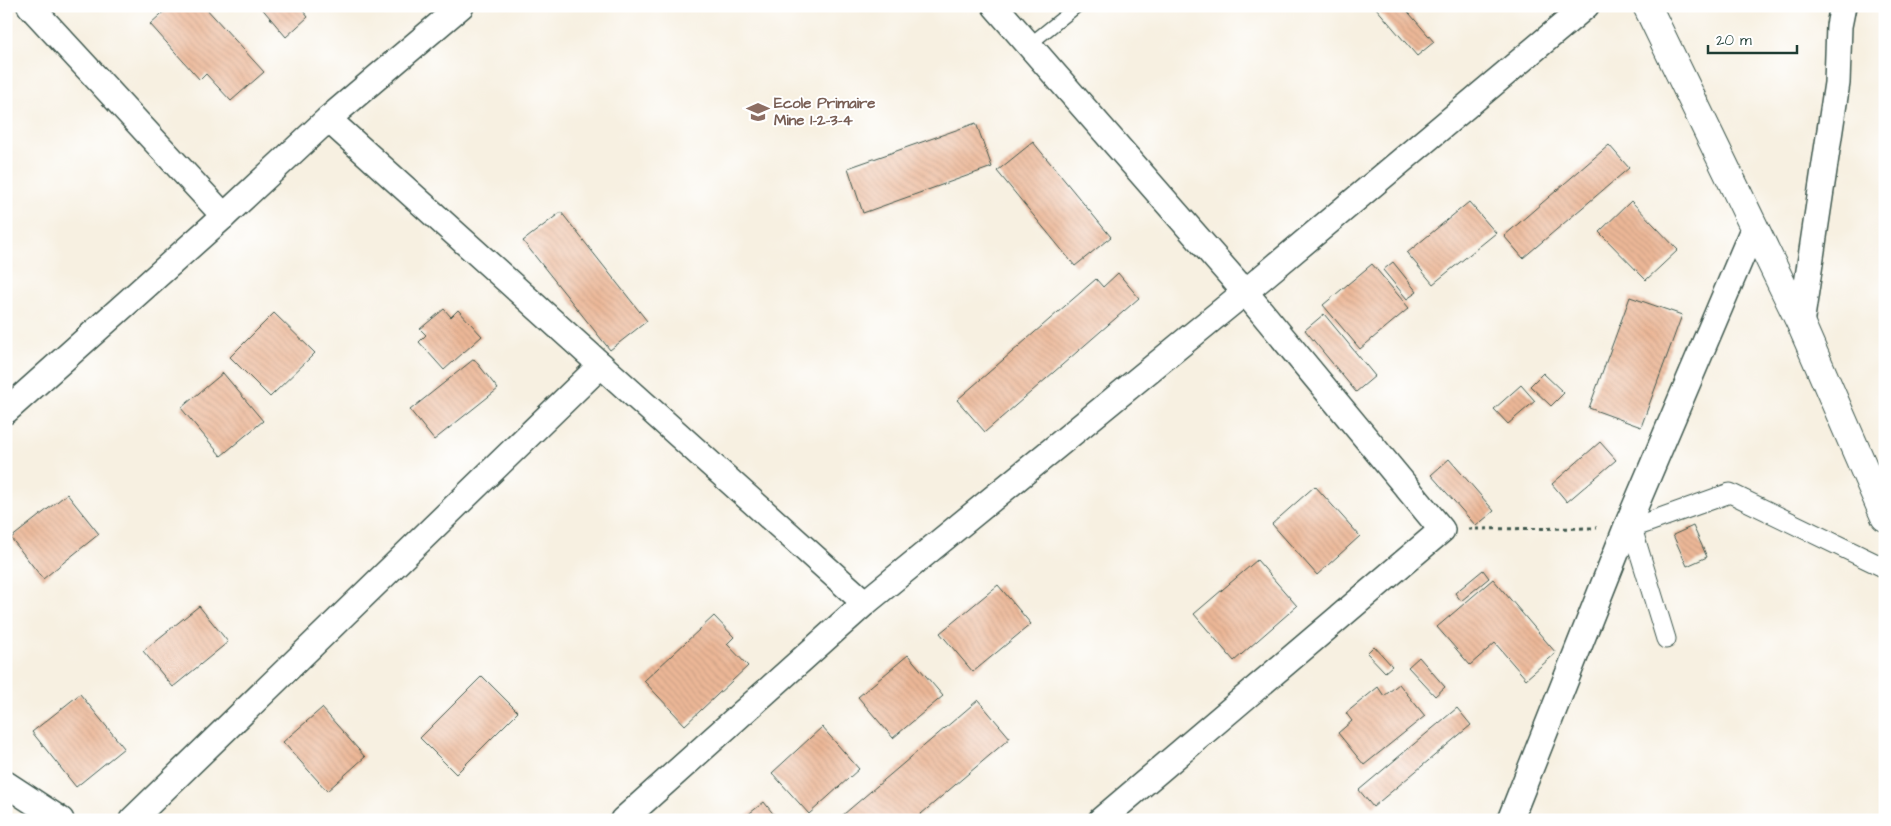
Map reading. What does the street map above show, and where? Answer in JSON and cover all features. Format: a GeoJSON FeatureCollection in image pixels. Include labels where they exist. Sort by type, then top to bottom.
{"type":"FeatureCollection","features":[{"type":"Feature","properties":{"kind":"street"},"geometry":{"type":"LineString","coordinates":[[30,6],[224,216]]}},
{"type":"Feature","properties":{"kind":"street"},"geometry":{"type":"LineString","coordinates":[[6,411],[224,216],[328,119],[461,6]]}},
{"type":"Feature","properties":{"kind":"street"},"geometry":{"type":"LineString","coordinates":[[995,6],[1245,292],[1442,530],[1100,820]]}},
{"type":"Feature","properties":{"kind":"street"},"geometry":{"type":"LineString","coordinates":[[623,820],[865,603],[1245,292],[1586,6]]}},
{"type":"Feature","properties":{"kind":"street"},"geometry":{"type":"LineString","coordinates":[[1647,6],[1801,324],[1885,518]]}},
{"type":"Feature","properties":{"kind":"street"},"geometry":{"type":"LineString","coordinates":[[1801,324],[1837,83],[1839,26],[1842,6]]}},
{"type":"Feature","properties":{"kind":"street"},"geometry":{"type":"LineString","coordinates":[[328,119],[865,603]]}},
{"type":"Feature","properties":{"kind":"street"},"geometry":{"type":"LineString","coordinates":[[1510,820],[1626,528],[1754,227]]}},
{"type":"Feature","properties":{"kind":"street"},"geometry":{"type":"LineString","coordinates":[[132,820],[601,365]]}},
{"type":"Feature","properties":{"kind":"street"},"geometry":{"type":"LineString","coordinates":[[1666,639],[1632,528],[1730,493],[1885,568]]}},
{"type":"Feature","properties":{"kind":"street"},"geometry":{"type":"LineString","coordinates":[[6,784],[62,820]]}},
{"type":"Feature","properties":{"kind":"lane"},"geometry":{"type":"LineString","coordinates":[[1029,45],[1077,6]]}},
{"type":"Feature","properties":{"kind":"path"},"geometry":{"type":"LineString","coordinates":[[1442,530],[1626,528]]}},
{"type":"Feature","properties":{"kind":"building"},"geometry":{"type":"Polygon","coordinates":[[[170,6],[204,6],[264,72],[231,101],[206,74],[200,80],[150,24],[170,6]]]}},
{"type":"Feature","properties":{"kind":"building"},"geometry":{"type":"Polygon","coordinates":[[[260,6],[299,6],[308,17],[286,37],[260,6]]]}},
{"type":"Feature","properties":{"kind":"building"},"geometry":{"type":"Polygon","coordinates":[[[1379,6],[1403,6],[1434,42],[1417,56],[1376,8],[1379,6]]]}},
{"type":"Feature","properties":{"kind":"building"},"geometry":{"type":"Polygon","coordinates":[[[976,123],[992,167],[863,213],[848,168],[976,123]]]}},
{"type":"Feature","properties":{"kind":"building"},"geometry":{"type":"Polygon","coordinates":[[[1033,142],[1111,237],[1075,266],[997,171],[1033,142]]]}},
{"type":"Feature","properties":{"kind":"building"},"geometry":{"type":"Polygon","coordinates":[[[1609,145],[1629,168],[1523,258],[1504,236],[1609,145]]]}},
{"type":"Feature","properties":{"kind":"building"},"geometry":{"type":"Polygon","coordinates":[[[1631,201],[1678,250],[1646,280],[1599,232],[1631,201]]]}},
{"type":"Feature","properties":{"kind":"building"},"geometry":{"type":"Polygon","coordinates":[[[1469,202],[1496,233],[1433,284],[1407,253],[1469,202]]]}},
{"type":"Feature","properties":{"kind":"building"},"geometry":{"type":"Polygon","coordinates":[[[561,212],[647,321],[610,350],[523,241],[561,212]]]}},
{"type":"Feature","properties":{"kind":"building"},"geometry":{"type":"Polygon","coordinates":[[[1393,262],[1417,292],[1407,299],[1383,270],[1393,262]]]}},
{"type":"Feature","properties":{"kind":"building"},"geometry":{"type":"Polygon","coordinates":[[[1372,264],[1409,308],[1360,349],[1323,305],[1372,264]]]}},
{"type":"Feature","properties":{"kind":"building"},"geometry":{"type":"Polygon","coordinates":[[[1118,273],[1139,298],[985,432],[957,400],[1096,279],[1103,287],[1118,273]]]}},
{"type":"Feature","properties":{"kind":"building"},"geometry":{"type":"Polygon","coordinates":[[[1630,297],[1682,315],[1641,427],[1589,408],[1630,297]]]}},
{"type":"Feature","properties":{"kind":"building"},"geometry":{"type":"Polygon","coordinates":[[[444,309],[451,317],[458,310],[482,336],[444,370],[419,342],[426,335],[420,329],[444,309]]]}},
{"type":"Feature","properties":{"kind":"building"},"geometry":{"type":"Polygon","coordinates":[[[274,313],[315,353],[270,397],[230,357],[274,313]]]}},
{"type":"Feature","properties":{"kind":"building"},"geometry":{"type":"Polygon","coordinates":[[[1324,314],[1375,376],[1356,392],[1305,330],[1324,314]]]}},
{"type":"Feature","properties":{"kind":"building"},"geometry":{"type":"Polygon","coordinates":[[[474,359],[498,389],[434,440],[410,410],[474,359]]]}},
{"type":"Feature","properties":{"kind":"building"},"geometry":{"type":"Polygon","coordinates":[[[223,373],[263,421],[221,456],[181,408],[223,373]]]}},
{"type":"Feature","properties":{"kind":"building"},"geometry":{"type":"Polygon","coordinates":[[[1543,373],[1564,393],[1551,406],[1530,386],[1543,373]]]}},
{"type":"Feature","properties":{"kind":"building"},"geometry":{"type":"Polygon","coordinates":[[[1521,385],[1535,401],[1508,424],[1494,409],[1521,385]]]}},
{"type":"Feature","properties":{"kind":"building"},"geometry":{"type":"Polygon","coordinates":[[[1600,442],[1616,460],[1567,502],[1552,484],[1600,442]]]}},
{"type":"Feature","properties":{"kind":"building"},"geometry":{"type":"Polygon","coordinates":[[[1449,459],[1494,511],[1476,526],[1431,475],[1449,459]]]}},
{"type":"Feature","properties":{"kind":"building"},"geometry":{"type":"Polygon","coordinates":[[[1315,486],[1360,536],[1317,575],[1272,524],[1315,486]]]}},
{"type":"Feature","properties":{"kind":"building"},"geometry":{"type":"Polygon","coordinates":[[[67,494],[99,534],[43,579],[11,538],[67,494]]]}},
{"type":"Feature","properties":{"kind":"building"},"geometry":{"type":"Polygon","coordinates":[[[1693,526],[1707,557],[1687,566],[1673,535],[1693,526]]]}},
{"type":"Feature","properties":{"kind":"building"},"geometry":{"type":"Polygon","coordinates":[[[1257,560],[1297,606],[1234,661],[1194,614],[1257,560]]]}},
{"type":"Feature","properties":{"kind":"building"},"geometry":{"type":"Polygon","coordinates":[[[1483,570],[1489,578],[1461,601],[1455,593],[1483,570]]]}},
{"type":"Feature","properties":{"kind":"building"},"geometry":{"type":"Polygon","coordinates":[[[1493,579],[1556,653],[1526,679],[1495,643],[1470,665],[1437,627],[1493,579]]]}},
{"type":"Feature","properties":{"kind":"building"},"geometry":{"type":"Polygon","coordinates":[[[998,585],[1031,624],[973,672],[940,633],[998,585]]]}},
{"type":"Feature","properties":{"kind":"building"},"geometry":{"type":"Polygon","coordinates":[[[199,606],[228,642],[173,687],[143,651],[199,606]]]}},
{"type":"Feature","properties":{"kind":"building"},"geometry":{"type":"Polygon","coordinates":[[[714,616],[734,637],[727,644],[748,666],[685,725],[644,681],[714,616]]]}},
{"type":"Feature","properties":{"kind":"building"},"geometry":{"type":"Polygon","coordinates":[[[1374,646],[1392,666],[1385,672],[1367,653],[1374,646]]]}},
{"type":"Feature","properties":{"kind":"building"},"geometry":{"type":"Polygon","coordinates":[[[908,655],[943,696],[893,738],[858,697],[908,655]]]}},
{"type":"Feature","properties":{"kind":"building"},"geometry":{"type":"Polygon","coordinates":[[[1419,657],[1445,687],[1435,696],[1408,667],[1419,657]]]}},
{"type":"Feature","properties":{"kind":"building"},"geometry":{"type":"Polygon","coordinates":[[[482,676],[518,712],[456,774],[420,738],[482,676]]]}},
{"type":"Feature","properties":{"kind":"building"},"geometry":{"type":"Polygon","coordinates":[[[1399,684],[1425,716],[1364,765],[1338,733],[1352,721],[1346,713],[1378,687],[1384,696],[1399,684]]]}},
{"type":"Feature","properties":{"kind":"building"},"geometry":{"type":"Polygon","coordinates":[[[80,694],[124,748],[76,787],[32,732],[80,694]]]}},
{"type":"Feature","properties":{"kind":"building"},"geometry":{"type":"Polygon","coordinates":[[[978,700],[1010,738],[914,820],[837,820],[978,700]]]}},
{"type":"Feature","properties":{"kind":"building"},"geometry":{"type":"Polygon","coordinates":[[[322,708],[365,757],[327,791],[283,742],[322,708]]]}},
{"type":"Feature","properties":{"kind":"building"},"geometry":{"type":"Polygon","coordinates":[[[1457,708],[1471,725],[1373,807],[1359,790],[1457,708]]]}},
{"type":"Feature","properties":{"kind":"building"},"geometry":{"type":"Polygon","coordinates":[[[822,727],[859,769],[809,814],[772,773],[822,727]]]}},
{"type":"Feature","properties":{"kind":"building"},"geometry":{"type":"Polygon","coordinates":[[[764,802],[778,820],[741,820],[764,802]]]}},
{"type":"Feature","properties":{"kind":"place","name":"Ecole Primaire Mine 1-2-3-4"},"geometry":{"type":"Point","coordinates":[758,112]}}]}
